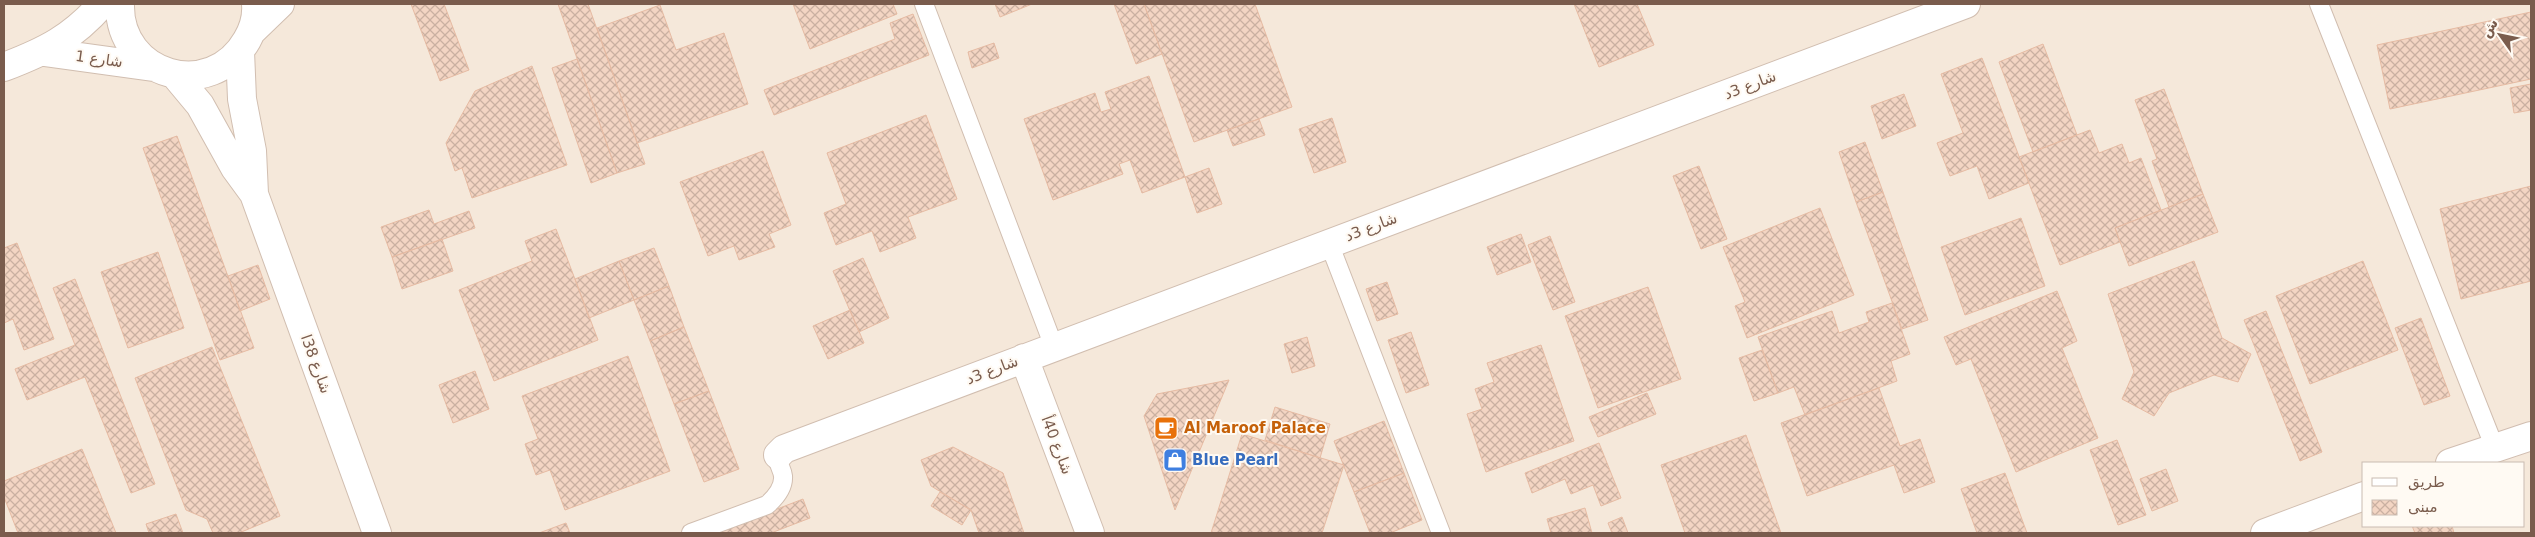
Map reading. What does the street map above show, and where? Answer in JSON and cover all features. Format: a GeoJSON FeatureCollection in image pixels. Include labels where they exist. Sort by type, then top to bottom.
{"type":"FeatureCollection","features":[{"type":"Feature","properties":{"kind":"street","name":"شارع 1"},"geometry":{"type":"LineString","coordinates":[[4,67],[44,52],[74,32],[102,4]]}},
{"type":"Feature","properties":{"kind":"street","name":"شارع 38ا"},"geometry":{"type":"LineString","coordinates":[[120,4],[120,15],[125,36],[137,53],[164,71],[200,106],[235,168],[254,194],[377,533]]}},
{"type":"Feature","properties":{"kind":"street","name":"شارع 38ا"},"geometry":{"type":"LineString","coordinates":[[254,194],[252,151],[242,99],[246,41],[256,4]]}},
{"type":"Feature","properties":{"kind":"street"},"geometry":{"type":"LineString","coordinates":[[246,41],[280,4]]}},
{"type":"Feature","properties":{"kind":"street","name":"شارع 3د"},"geometry":{"type":"LineString","coordinates":[[778,455],[784,449],[1966,4]]}},
{"type":"Feature","properties":{"kind":"street","name":"شارع 1"},"geometry":{"type":"LineString","coordinates":[[44,52],[200,75],[222,67],[246,41]]}},
{"type":"Feature","properties":{"kind":"street","name":"شارع 40أ"},"geometry":{"type":"LineString","coordinates":[[1024,358],[1090,533]]}},
{"type":"Feature","properties":{"kind":"street"},"geometry":{"type":"LineString","coordinates":[[2453,462],[2494,446],[2531,436]]}},
{"type":"Feature","properties":{"kind":"street"},"geometry":{"type":"LineString","coordinates":[[2265,533],[2362,497]]}},
{"type":"Feature","properties":{"kind":"lane"},"geometry":{"type":"LineString","coordinates":[[924,4],[1054,347]]}},
{"type":"Feature","properties":{"kind":"lane"},"geometry":{"type":"LineString","coordinates":[[2319,4],[2494,446]]}},
{"type":"Feature","properties":{"kind":"lane"},"geometry":{"type":"LineString","coordinates":[[1329,243],[1442,533]]}},
{"type":"Feature","properties":{"kind":"lane"},"geometry":{"type":"LineString","coordinates":[[691,533],[767,505],[776,497],[781,487],[783,476],[778,463],[778,455]]}},
{"type":"Feature","properties":{"kind":"shaded area"},"geometry":{"type":"Polygon","coordinates":[[[4,4],[2531,4],[2531,533],[4,533],[4,4]]]}},
{"type":"Feature","properties":{"kind":"building"},"geometry":{"type":"Polygon","coordinates":[[[411,4],[444,4],[469,70],[440,81],[411,4]]]}},
{"type":"Feature","properties":{"kind":"building"},"geometry":{"type":"Polygon","coordinates":[[[558,4],[588,4],[645,164],[617,173],[558,4]]]}},
{"type":"Feature","properties":{"kind":"building"},"geometry":{"type":"Polygon","coordinates":[[[793,4],[893,4],[897,14],[810,49],[793,4]]]}},
{"type":"Feature","properties":{"kind":"building"},"geometry":{"type":"Polygon","coordinates":[[[995,4],[1032,4],[1000,17],[995,4]]]}},
{"type":"Feature","properties":{"kind":"building"},"geometry":{"type":"Polygon","coordinates":[[[1114,4],[1144,4],[1162,54],[1136,64],[1114,4]]]}},
{"type":"Feature","properties":{"kind":"building"},"geometry":{"type":"Polygon","coordinates":[[[1144,4],[1255,4],[1292,107],[1194,142],[1144,4]]]}},
{"type":"Feature","properties":{"kind":"building"},"geometry":{"type":"Polygon","coordinates":[[[1574,4],[1637,4],[1654,45],[1599,67],[1574,4]]]}},
{"type":"Feature","properties":{"kind":"building"},"geometry":{"type":"Polygon","coordinates":[[[660,5],[676,50],[724,33],[748,104],[637,143],[597,28],[660,5]]]}},
{"type":"Feature","properties":{"kind":"building"},"geometry":{"type":"Polygon","coordinates":[[[2531,12],[2531,79],[2390,109],[2377,45],[2531,12]]]}},
{"type":"Feature","properties":{"kind":"building"},"geometry":{"type":"Polygon","coordinates":[[[913,14],[929,55],[774,115],[764,90],[895,39],[890,23],[913,14]]]}},
{"type":"Feature","properties":{"kind":"building"},"geometry":{"type":"Polygon","coordinates":[[[994,43],[999,58],[972,68],[968,52],[994,43]]]}},
{"type":"Feature","properties":{"kind":"building"},"geometry":{"type":"Polygon","coordinates":[[[2043,44],[2077,135],[2033,152],[1999,62],[2043,44]]]}},
{"type":"Feature","properties":{"kind":"building"},"geometry":{"type":"Polygon","coordinates":[[[1982,58],[2029,183],[1989,199],[1977,166],[1950,176],[1937,143],[1963,133],[1941,74],[1982,58]]]}},
{"type":"Feature","properties":{"kind":"building"},"geometry":{"type":"Polygon","coordinates":[[[577,59],[617,173],[591,183],[552,68],[577,59]]]}},
{"type":"Feature","properties":{"kind":"building"},"geometry":{"type":"Polygon","coordinates":[[[532,66],[567,165],[472,198],[462,168],[455,171],[446,143],[475,91],[532,66]]]}},
{"type":"Feature","properties":{"kind":"building"},"geometry":{"type":"Polygon","coordinates":[[[1149,76],[1185,177],[1142,193],[1130,160],[1119,164],[1123,174],[1053,200],[1024,119],[1095,93],[1101,112],[1111,109],[1105,92],[1149,76]]]}},
{"type":"Feature","properties":{"kind":"building"},"geometry":{"type":"Polygon","coordinates":[[[2531,84],[2531,110],[2514,113],[2510,88],[2531,84]]]}},
{"type":"Feature","properties":{"kind":"building"},"geometry":{"type":"Polygon","coordinates":[[[2164,89],[2203,194],[2169,207],[2152,161],[2157,159],[2135,100],[2164,89]]]}},
{"type":"Feature","properties":{"kind":"building"},"geometry":{"type":"Polygon","coordinates":[[[1904,94],[1916,126],[1882,139],[1871,106],[1904,94]]]}},
{"type":"Feature","properties":{"kind":"building"},"geometry":{"type":"Polygon","coordinates":[[[926,115],[957,199],[908,217],[916,238],[880,252],[872,231],[836,245],[824,213],[846,204],[827,153],[926,115]]]}},
{"type":"Feature","properties":{"kind":"building"},"geometry":{"type":"Polygon","coordinates":[[[1332,118],[1346,162],[1314,173],[1299,129],[1332,118]]]}},
{"type":"Feature","properties":{"kind":"building"},"geometry":{"type":"Polygon","coordinates":[[[1259,119],[1265,135],[1233,146],[1227,130],[1259,119]]]}},
{"type":"Feature","properties":{"kind":"building"},"geometry":{"type":"Polygon","coordinates":[[[2090,130],[2099,153],[2122,144],[2129,163],[2141,158],[2161,210],[2115,228],[2120,242],[2060,265],[2019,157],[2090,130]]]}},
{"type":"Feature","properties":{"kind":"building"},"geometry":{"type":"Polygon","coordinates":[[[177,136],[254,348],[220,360],[143,148],[177,136]]]}},
{"type":"Feature","properties":{"kind":"building"},"geometry":{"type":"Polygon","coordinates":[[[1865,142],[1883,192],[1856,202],[1839,152],[1865,142]]]}},
{"type":"Feature","properties":{"kind":"building"},"geometry":{"type":"Polygon","coordinates":[[[763,151],[791,225],[769,234],[775,247],[739,260],[734,246],[708,256],[680,182],[763,151]]]}},
{"type":"Feature","properties":{"kind":"building"},"geometry":{"type":"Polygon","coordinates":[[[1699,166],[1727,239],[1701,249],[1673,176],[1699,166]]]}},
{"type":"Feature","properties":{"kind":"building"},"geometry":{"type":"Polygon","coordinates":[[[1209,168],[1222,204],[1197,213],[1185,177],[1209,168]]]}},
{"type":"Feature","properties":{"kind":"building"},"geometry":{"type":"Polygon","coordinates":[[[2531,186],[2531,281],[2461,299],[2440,209],[2531,186]]]}},
{"type":"Feature","properties":{"kind":"building"},"geometry":{"type":"Polygon","coordinates":[[[1883,192],[1928,320],[1902,329],[1856,202],[1883,192]]]}},
{"type":"Feature","properties":{"kind":"building"},"geometry":{"type":"Polygon","coordinates":[[[2203,194],[2218,232],[2129,266],[2115,228],[2203,194]]]}},
{"type":"Feature","properties":{"kind":"building"},"geometry":{"type":"Polygon","coordinates":[[[1820,208],[1854,295],[1747,338],[1735,306],[1745,302],[1723,247],[1820,208]]]}},
{"type":"Feature","properties":{"kind":"building"},"geometry":{"type":"Polygon","coordinates":[[[429,210],[434,224],[469,211],[475,228],[392,257],[381,227],[429,210]]]}},
{"type":"Feature","properties":{"kind":"building"},"geometry":{"type":"Polygon","coordinates":[[[2021,218],[2045,286],[1965,315],[1941,247],[2021,218]]]}},
{"type":"Feature","properties":{"kind":"building"},"geometry":{"type":"Polygon","coordinates":[[[556,229],[598,340],[494,381],[459,290],[532,261],[525,241],[556,229]]]}},
{"type":"Feature","properties":{"kind":"building"},"geometry":{"type":"Polygon","coordinates":[[[1521,234],[1531,262],[1497,275],[1487,247],[1521,234]]]}},
{"type":"Feature","properties":{"kind":"building"},"geometry":{"type":"Polygon","coordinates":[[[1550,236],[1575,302],[1553,310],[1528,245],[1550,236]]]}},
{"type":"Feature","properties":{"kind":"building"},"geometry":{"type":"Polygon","coordinates":[[[442,239],[453,271],[402,289],[392,257],[442,239]]]}},
{"type":"Feature","properties":{"kind":"building"},"geometry":{"type":"Polygon","coordinates":[[[17,243],[54,339],[24,350],[13,319],[4,323],[4,248],[17,243]]]}},
{"type":"Feature","properties":{"kind":"building"},"geometry":{"type":"Polygon","coordinates":[[[654,248],[669,286],[634,300],[619,261],[654,248]]]}},
{"type":"Feature","properties":{"kind":"building"},"geometry":{"type":"Polygon","coordinates":[[[158,252],[184,328],[128,348],[101,272],[158,252]]]}},
{"type":"Feature","properties":{"kind":"building"},"geometry":{"type":"Polygon","coordinates":[[[863,258],[889,318],[859,332],[833,271],[863,258]]]}},
{"type":"Feature","properties":{"kind":"building"},"geometry":{"type":"Polygon","coordinates":[[[619,261],[634,300],[589,318],[575,279],[619,261]]]}},
{"type":"Feature","properties":{"kind":"building"},"geometry":{"type":"Polygon","coordinates":[[[2194,261],[2222,338],[2251,354],[2238,382],[2214,375],[2169,393],[2154,416],[2122,399],[2134,372],[2108,294],[2194,261]]]}},
{"type":"Feature","properties":{"kind":"building"},"geometry":{"type":"Polygon","coordinates":[[[2363,261],[2398,350],[2310,384],[2276,296],[2363,261]]]}},
{"type":"Feature","properties":{"kind":"building"},"geometry":{"type":"Polygon","coordinates":[[[258,265],[270,299],[240,311],[228,276],[258,265]]]}},
{"type":"Feature","properties":{"kind":"building"},"geometry":{"type":"Polygon","coordinates":[[[75,279],[155,484],[131,493],[85,377],[27,400],[15,369],[75,345],[53,288],[75,279]]]}},
{"type":"Feature","properties":{"kind":"building"},"geometry":{"type":"Polygon","coordinates":[[[1387,282],[1398,314],[1377,321],[1366,289],[1387,282]]]}},
{"type":"Feature","properties":{"kind":"building"},"geometry":{"type":"Polygon","coordinates":[[[669,286],[684,327],[650,341],[634,300],[669,286]]]}},
{"type":"Feature","properties":{"kind":"building"},"geometry":{"type":"Polygon","coordinates":[[[1648,287],[1681,379],[1598,408],[1565,316],[1648,287]]]}},
{"type":"Feature","properties":{"kind":"building"},"geometry":{"type":"Polygon","coordinates":[[[2057,291],[2077,341],[2062,348],[2098,438],[2016,472],[1971,359],[1956,365],[1944,337],[2057,291]]]}},
{"type":"Feature","properties":{"kind":"building"},"geometry":{"type":"Polygon","coordinates":[[[1892,303],[1910,354],[1891,361],[1897,381],[1805,415],[1794,387],[1778,393],[1758,337],[1832,311],[1839,333],[1869,322],[1866,312],[1892,303]]]}},
{"type":"Feature","properties":{"kind":"building"},"geometry":{"type":"Polygon","coordinates":[[[850,310],[864,343],[828,359],[813,326],[850,310]]]}},
{"type":"Feature","properties":{"kind":"building"},"geometry":{"type":"Polygon","coordinates":[[[2266,311],[2322,452],[2300,461],[2244,320],[2266,311]]]}},
{"type":"Feature","properties":{"kind":"building"},"geometry":{"type":"Polygon","coordinates":[[[2421,318],[2450,396],[2424,405],[2395,328],[2421,318]]]}},
{"type":"Feature","properties":{"kind":"building"},"geometry":{"type":"Polygon","coordinates":[[[684,327],[709,391],[674,404],[650,341],[684,327]]]}},
{"type":"Feature","properties":{"kind":"building"},"geometry":{"type":"Polygon","coordinates":[[[1411,332],[1429,385],[1406,393],[1388,340],[1411,332]]]}},
{"type":"Feature","properties":{"kind":"building"},"geometry":{"type":"Polygon","coordinates":[[[1307,337],[1315,366],[1292,373],[1284,344],[1307,337]]]}},
{"type":"Feature","properties":{"kind":"building"},"geometry":{"type":"Polygon","coordinates":[[[1541,345],[1574,441],[1486,472],[1467,414],[1482,409],[1475,389],[1494,382],[1487,363],[1541,345]]]}},
{"type":"Feature","properties":{"kind":"building"},"geometry":{"type":"Polygon","coordinates":[[[212,347],[280,516],[239,533],[213,533],[207,519],[186,510],[135,378],[212,347]]]}},
{"type":"Feature","properties":{"kind":"building"},"geometry":{"type":"Polygon","coordinates":[[[1762,350],[1778,393],[1754,401],[1739,358],[1762,350]]]}},
{"type":"Feature","properties":{"kind":"building"},"geometry":{"type":"Polygon","coordinates":[[[628,356],[670,471],[565,510],[550,470],[536,475],[525,444],[538,439],[522,396],[628,356]]]}},
{"type":"Feature","properties":{"kind":"building"},"geometry":{"type":"Polygon","coordinates":[[[475,371],[489,409],[453,423],[439,385],[475,371]]]}},
{"type":"Feature","properties":{"kind":"building"},"geometry":{"type":"Polygon","coordinates":[[[1229,380],[1175,510],[1144,416],[1157,394],[1229,380]]]}},
{"type":"Feature","properties":{"kind":"building"},"geometry":{"type":"Polygon","coordinates":[[[1879,388],[1900,446],[1920,439],[1935,482],[1904,493],[1894,465],[1807,496],[1781,423],[1879,388]]]}},
{"type":"Feature","properties":{"kind":"building"},"geometry":{"type":"Polygon","coordinates":[[[709,391],[739,469],[704,482],[674,404],[709,391]]]}},
{"type":"Feature","properties":{"kind":"building"},"geometry":{"type":"Polygon","coordinates":[[[1647,393],[1656,414],[1598,437],[1589,417],[1647,393]]]}},
{"type":"Feature","properties":{"kind":"building"},"geometry":{"type":"Polygon","coordinates":[[[1275,407],[1330,424],[1320,458],[1265,440],[1275,407]]]}},
{"type":"Feature","properties":{"kind":"building"},"geometry":{"type":"Polygon","coordinates":[[[1384,421],[1404,473],[1354,492],[1334,441],[1384,421]]]}},
{"type":"Feature","properties":{"kind":"building"},"geometry":{"type":"Polygon","coordinates":[[[1242,434],[1344,465],[1322,533],[1211,533],[1242,434]]]}},
{"type":"Feature","properties":{"kind":"building"},"geometry":{"type":"Polygon","coordinates":[[[1746,435],[1781,533],[1685,533],[1661,465],[1746,435]]]}},
{"type":"Feature","properties":{"kind":"building"},"geometry":{"type":"Polygon","coordinates":[[[2117,440],[2146,515],[2118,525],[2090,450],[2117,440]]]}},
{"type":"Feature","properties":{"kind":"building"},"geometry":{"type":"Polygon","coordinates":[[[1599,443],[1621,498],[1601,506],[1593,485],[1571,494],[1565,479],[1532,493],[1525,473],[1599,443]]]}},
{"type":"Feature","properties":{"kind":"building"},"geometry":{"type":"Polygon","coordinates":[[[953,447],[1003,473],[1024,533],[979,533],[971,510],[931,486],[921,460],[953,447]]]}},
{"type":"Feature","properties":{"kind":"building"},"geometry":{"type":"Polygon","coordinates":[[[82,449],[116,533],[18,533],[4,497],[4,481],[82,449]]]}},
{"type":"Feature","properties":{"kind":"building"},"geometry":{"type":"Polygon","coordinates":[[[2166,469],[2178,501],[2152,511],[2140,479],[2166,469]]]}},
{"type":"Feature","properties":{"kind":"building"},"geometry":{"type":"Polygon","coordinates":[[[1404,473],[1422,520],[1390,533],[1370,533],[1354,492],[1404,473]]]}},
{"type":"Feature","properties":{"kind":"building"},"geometry":{"type":"Polygon","coordinates":[[[2005,473],[2027,533],[1977,533],[1961,489],[2005,473]]]}},
{"type":"Feature","properties":{"kind":"building"},"geometry":{"type":"Polygon","coordinates":[[[940,492],[971,510],[962,525],[931,506],[940,492]]]}},
{"type":"Feature","properties":{"kind":"building"},"geometry":{"type":"Polygon","coordinates":[[[803,499],[810,518],[771,533],[715,533],[803,499]]]}},
{"type":"Feature","properties":{"kind":"building"},"geometry":{"type":"Polygon","coordinates":[[[1585,508],[1592,533],[1551,533],[1547,519],[1585,508]]]}},
{"type":"Feature","properties":{"kind":"building"},"geometry":{"type":"Polygon","coordinates":[[[176,514],[183,533],[149,533],[146,524],[176,514]]]}},
{"type":"Feature","properties":{"kind":"building"},"geometry":{"type":"Polygon","coordinates":[[[1622,517],[1628,533],[1612,533],[1608,523],[1622,517]]]}},
{"type":"Feature","properties":{"kind":"building"},"geometry":{"type":"Polygon","coordinates":[[[566,523],[570,533],[539,533],[566,523]]]}},
{"type":"Feature","properties":{"kind":"building"},"geometry":{"type":"Polygon","coordinates":[[[2412,527],[2452,527],[2454,533],[2415,533],[2412,527]]]}},
{"type":"Feature","properties":{"kind":"place","name":"Al Maroof Palace"},"geometry":{"type":"Point","coordinates":[1166,428]}},
{"type":"Feature","properties":{"kind":"place","name":"Blue Pearl"},"geometry":{"type":"Point","coordinates":[1175,460]}}]}
